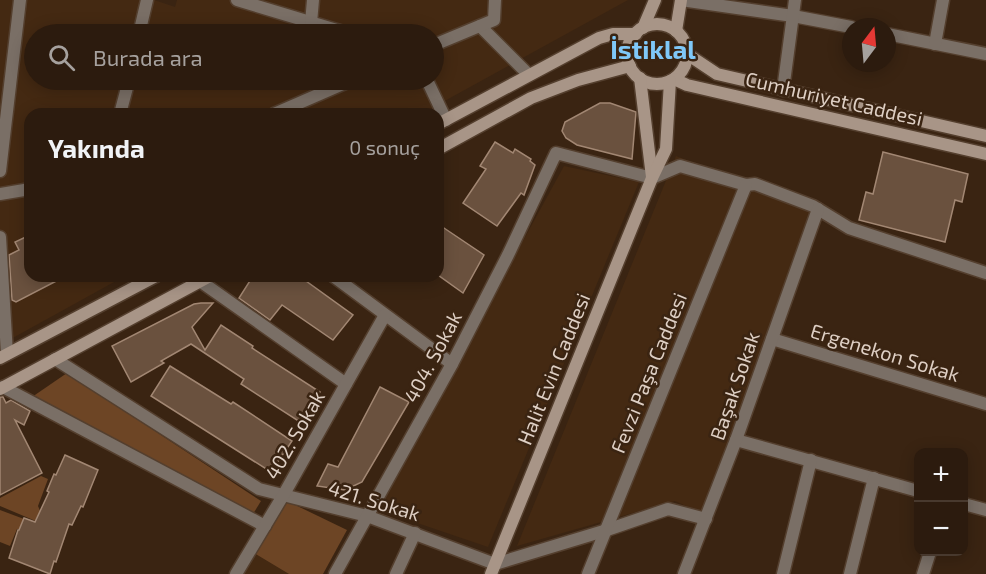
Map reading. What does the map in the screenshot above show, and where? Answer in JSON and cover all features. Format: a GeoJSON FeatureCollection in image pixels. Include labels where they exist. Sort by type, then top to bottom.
{"type":"FeatureCollection","features":[{"type":"Feature","properties":{"kind":"main road"},"geometry":{"type":"LineString","coordinates":[[444,121],[599,39],[613,34],[640,31],[650,25],[664,25],[676,31],[684,41],[687,54],[684,68],[672,80],[654,84],[640,78],[630,66],[628,49],[640,31],[655,0]]}},
{"type":"Feature","properties":{"kind":"main road"},"geometry":{"type":"LineString","coordinates":[[676,31],[681,0]]}},
{"type":"Feature","properties":{"kind":"main road","name":"Cumhuriyet Caddesi"},"geometry":{"type":"LineString","coordinates":[[687,54],[717,74],[986,136]]}},
{"type":"Feature","properties":{"kind":"main road"},"geometry":{"type":"LineString","coordinates":[[444,146],[531,98],[578,80],[630,66]]}},
{"type":"Feature","properties":{"kind":"main road","name":"Halit Evin Caddesi"},"geometry":{"type":"LineString","coordinates":[[640,78],[652,178]]}},
{"type":"Feature","properties":{"kind":"main road","name":"Cumhuriyet Caddesi"},"geometry":{"type":"LineString","coordinates":[[672,80],[986,154]]}},
{"type":"Feature","properties":{"kind":"main road","name":"Halit Evin Caddesi"},"geometry":{"type":"LineString","coordinates":[[493,569],[652,178],[666,149],[672,80]]}},
{"type":"Feature","properties":{"kind":"main road"},"geometry":{"type":"LineString","coordinates":[[4,356],[145,282]]}},
{"type":"Feature","properties":{"kind":"main road"},"geometry":{"type":"LineString","coordinates":[[2,388],[199,282]]}},
{"type":"Feature","properties":{"kind":"street"},"geometry":{"type":"LineString","coordinates":[[0,171],[20,0]]}},
{"type":"Feature","properties":{"kind":"street"},"geometry":{"type":"LineString","coordinates":[[141,24],[147,0]]}},
{"type":"Feature","properties":{"kind":"street"},"geometry":{"type":"LineString","coordinates":[[237,0],[315,24]]}},
{"type":"Feature","properties":{"kind":"street"},"geometry":{"type":"LineString","coordinates":[[311,23],[313,0]]}},
{"type":"Feature","properties":{"kind":"street"},"geometry":{"type":"LineString","coordinates":[[444,41],[494,20],[495,0]]}},
{"type":"Feature","properties":{"kind":"street"},"geometry":{"type":"LineString","coordinates":[[681,0],[842,25]]}},
{"type":"Feature","properties":{"kind":"street"},"geometry":{"type":"LineString","coordinates":[[783,90],[795,0]]}},
{"type":"Feature","properties":{"kind":"street"},"geometry":{"type":"LineString","coordinates":[[935,44],[943,0]]}},
{"type":"Feature","properties":{"kind":"street"},"geometry":{"type":"LineString","coordinates":[[480,26],[529,75]]}},
{"type":"Feature","properties":{"kind":"street"},"geometry":{"type":"LineString","coordinates":[[896,36],[986,54]]}},
{"type":"Feature","properties":{"kind":"street"},"geometry":{"type":"LineString","coordinates":[[122,108],[126,90]]}},
{"type":"Feature","properties":{"kind":"street"},"geometry":{"type":"LineString","coordinates":[[288,108],[329,90]]}},
{"type":"Feature","properties":{"kind":"street"},"geometry":{"type":"LineString","coordinates":[[431,90],[437,108]]}},
{"type":"Feature","properties":{"kind":"street","name":"404. Sokak"},"geometry":{"type":"LineString","coordinates":[[335,574],[452,364],[508,255],[556,153],[652,178]]}},
{"type":"Feature","properties":{"kind":"street"},"geometry":{"type":"LineString","coordinates":[[652,178],[680,166],[746,185],[755,184],[818,209],[849,228],[986,273]]}},
{"type":"Feature","properties":{"kind":"street","name":"Fevzi Paşa Caddesi"},"geometry":{"type":"LineString","coordinates":[[588,574],[746,185]]}},
{"type":"Feature","properties":{"kind":"street"},"geometry":{"type":"LineString","coordinates":[[0,194],[24,190]]}},
{"type":"Feature","properties":{"kind":"street","name":"Başak Sokak"},"geometry":{"type":"LineString","coordinates":[[684,574],[736,440],[818,209]]}},
{"type":"Feature","properties":{"kind":"street"},"geometry":{"type":"LineString","coordinates":[[0,237],[4,356]]}},
{"type":"Feature","properties":{"kind":"street"},"geometry":{"type":"LineString","coordinates":[[209,282],[346,384]]}},
{"type":"Feature","properties":{"kind":"street"},"geometry":{"type":"LineString","coordinates":[[341,282],[452,364]]}},
{"type":"Feature","properties":{"kind":"street","name":"402. Sokak"},"geometry":{"type":"LineString","coordinates":[[236,574],[385,315]]}},
{"type":"Feature","properties":{"kind":"street","name":"Ergenekon Sokak"},"geometry":{"type":"LineString","coordinates":[[772,339],[986,404]]}},
{"type":"Feature","properties":{"kind":"street","name":"421. Sokak"},"geometry":{"type":"LineString","coordinates":[[55,359],[259,489],[367,516],[415,533],[493,569]]}},
{"type":"Feature","properties":{"kind":"street"},"geometry":{"type":"LineString","coordinates":[[2,388],[265,526]]}},
{"type":"Feature","properties":{"kind":"street"},"geometry":{"type":"LineString","coordinates":[[736,440],[914,490]]}},
{"type":"Feature","properties":{"kind":"street"},"geometry":{"type":"LineString","coordinates":[[783,574],[811,460]]}},
{"type":"Feature","properties":{"kind":"street"},"geometry":{"type":"LineString","coordinates":[[850,574],[874,478]]}},
{"type":"Feature","properties":{"kind":"street"},"geometry":{"type":"LineString","coordinates":[[968,505],[986,510]]}},
{"type":"Feature","properties":{"kind":"street"},"geometry":{"type":"LineString","coordinates":[[493,569],[668,508],[706,519]]}},
{"type":"Feature","properties":{"kind":"street"},"geometry":{"type":"LineString","coordinates":[[396,574],[415,533]]}},
{"type":"Feature","properties":{"kind":"street"},"geometry":{"type":"LineString","coordinates":[[922,574],[929,556]]}},
{"type":"Feature","properties":{"kind":"shaded area"},"geometry":{"type":"Polygon","coordinates":[[[0,0],[154,0],[175,7],[177,0],[628,0],[432,108],[24,108],[24,282],[114,282],[0,345],[0,0]]]}},
{"type":"Feature","properties":{"kind":"shaded area"},"geometry":{"type":"Polygon","coordinates":[[[676,156],[812,208],[703,514],[675,501],[517,546],[676,156]]]}},
{"type":"Feature","properties":{"kind":"shaded area"},"geometry":{"type":"Polygon","coordinates":[[[564,166],[639,182],[488,547],[376,509],[564,166]]]}},
{"type":"Feature","properties":{"kind":"shaded area"},"geometry":{"type":"Polygon","coordinates":[[[67,373],[261,501],[253,514],[32,397],[67,373]]]}},
{"type":"Feature","properties":{"kind":"shaded area"},"geometry":{"type":"Polygon","coordinates":[[[41,476],[48,479],[38,506],[41,513],[38,522],[0,506],[0,498],[41,476]]]}},
{"type":"Feature","properties":{"kind":"shaded area"},"geometry":{"type":"Polygon","coordinates":[[[287,501],[347,530],[323,574],[289,574],[254,553],[287,501]]]}},
{"type":"Feature","properties":{"kind":"shaded area"},"geometry":{"type":"Polygon","coordinates":[[[0,510],[24,519],[10,546],[0,542],[0,510]]]}},
{"type":"Feature","properties":{"kind":"shaded area"},"geometry":{"type":"Polygon","coordinates":[[[254,553],[289,574],[241,574],[254,553]]]}},
{"type":"Feature","properties":{"kind":"building"},"geometry":{"type":"Polygon","coordinates":[[[600,103],[610,103],[636,112],[632,159],[577,145],[566,138],[562,131],[565,122],[600,103]]]}},
{"type":"Feature","properties":{"kind":"building"},"geometry":{"type":"Polygon","coordinates":[[[495,142],[513,153],[515,149],[531,159],[530,161],[535,165],[524,195],[521,193],[497,226],[463,203],[486,169],[480,166],[495,142]]]}},
{"type":"Feature","properties":{"kind":"building"},"geometry":{"type":"Polygon","coordinates":[[[883,152],[968,174],[962,202],[955,200],[945,242],[859,220],[866,192],[873,194],[883,152]]]}},
{"type":"Feature","properties":{"kind":"building"},"geometry":{"type":"Polygon","coordinates":[[[444,228],[484,255],[463,293],[444,279],[444,228]]]}},
{"type":"Feature","properties":{"kind":"building"},"geometry":{"type":"Polygon","coordinates":[[[24,238],[24,282],[54,282],[16,302],[12,300],[9,255],[19,250],[15,242],[24,238]]]}},
{"type":"Feature","properties":{"kind":"building"},"geometry":{"type":"Polygon","coordinates":[[[249,282],[307,282],[353,315],[333,340],[282,305],[270,320],[239,298],[249,282]]]}},
{"type":"Feature","properties":{"kind":"building"},"geometry":{"type":"Polygon","coordinates":[[[213,303],[192,327],[205,350],[221,325],[320,392],[300,422],[241,384],[244,379],[191,344],[131,382],[112,346],[194,304],[213,303]]]}},
{"type":"Feature","properties":{"kind":"building"},"geometry":{"type":"Polygon","coordinates":[[[170,366],[231,404],[233,402],[292,441],[271,472],[151,396],[170,366]]]}},
{"type":"Feature","properties":{"kind":"building"},"geometry":{"type":"Polygon","coordinates":[[[380,387],[409,402],[362,482],[345,490],[317,486],[328,464],[338,467],[380,387]]]}},
{"type":"Feature","properties":{"kind":"building"},"geometry":{"type":"Polygon","coordinates":[[[0,397],[3,397],[6,403],[11,400],[30,411],[24,425],[15,420],[42,473],[0,495],[0,397]]]}},
{"type":"Feature","properties":{"kind":"building"},"geometry":{"type":"Polygon","coordinates":[[[65,455],[98,470],[83,507],[81,506],[72,525],[69,524],[50,574],[9,558],[24,518],[35,522],[49,492],[47,491],[54,474],[56,475],[65,455]]]}},
{"type":"Feature","properties":{"kind":"district","name":"İstiklal"},"geometry":{"type":"Point","coordinates":[653,50]}}]}
